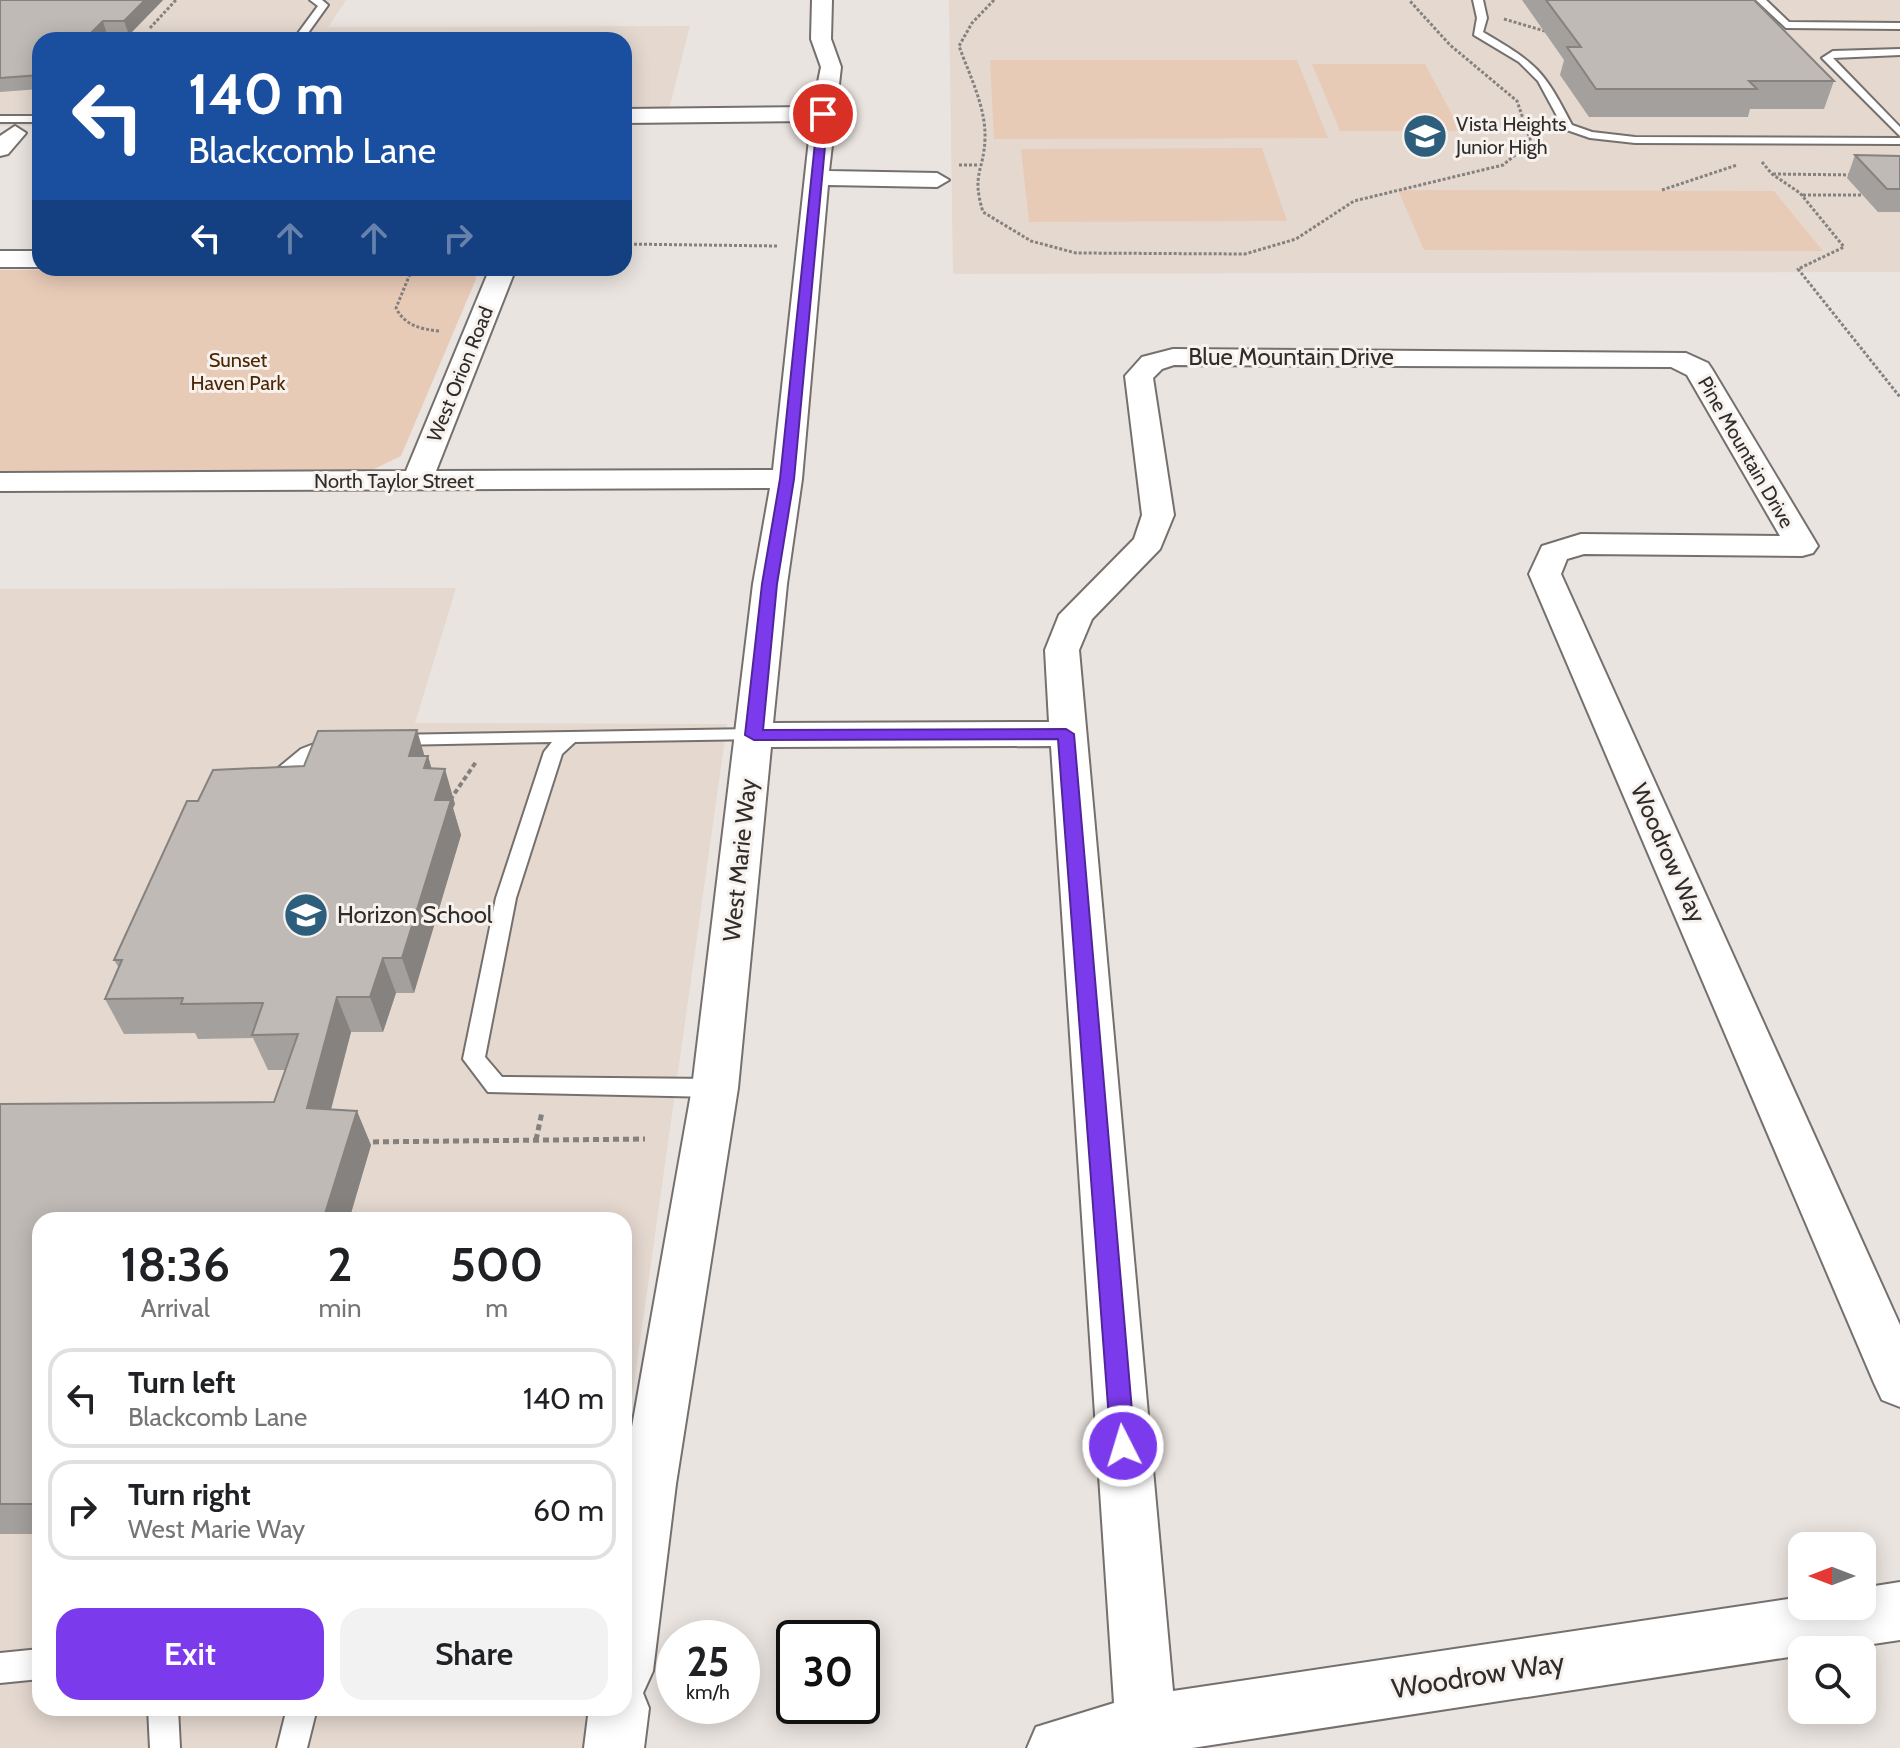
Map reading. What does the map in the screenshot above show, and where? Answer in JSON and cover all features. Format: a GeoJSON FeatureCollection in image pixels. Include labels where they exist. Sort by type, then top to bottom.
{"type":"FeatureCollection","features":[{"type":"Feature","properties":{"kind":"street","name":"West Marie Way"},"geometry":{"type":"LineString","coordinates":[[632,1546],[636,1484],[715,1088],[770,584],[787,479],[816,178],[831,67],[821,39],[822,0]]}},
{"type":"Feature","properties":{"kind":"street"},"geometry":{"type":"LineString","coordinates":[[632,116],[823,114]]}},
{"type":"Feature","properties":{"kind":"street"},"geometry":{"type":"LineString","coordinates":[[816,178],[937,180]]}},
{"type":"Feature","properties":{"kind":"street"},"geometry":{"type":"LineString","coordinates":[[0,259],[32,259]]}},
{"type":"Feature","properties":{"kind":"street","name":"West Orion Road"},"geometry":{"type":"LineString","coordinates":[[417,481],[500,276]]}},
{"type":"Feature","properties":{"kind":"street","name":"Blue Mountain Drive"},"geometry":{"type":"LineString","coordinates":[[1146,1725],[1066,734],[1062,650],[1076,615],[1149,542],[1158,515],[1139,376],[1152,363],[1173,357],[1650,357],[1686,363]]}},
{"type":"Feature","properties":{"kind":"street","name":"Pine Mountain Drive"},"geometry":{"type":"LineString","coordinates":[[1686,363],[1698,369],[1802,546]]}},
{"type":"Feature","properties":{"kind":"street","name":"North Taylor Street"},"geometry":{"type":"LineString","coordinates":[[0,482],[787,479]]}},
{"type":"Feature","properties":{"kind":"street","name":"Woodrow Way"},"geometry":{"type":"LineString","coordinates":[[1802,546],[1581,544],[1553,553],[1545,574],[1900,1383]]}},
{"type":"Feature","properties":{"kind":"street"},"geometry":{"type":"LineString","coordinates":[[754,735],[1066,734]]}},
{"type":"Feature","properties":{"kind":"street","name":"Woodrow Way"},"geometry":{"type":"LineString","coordinates":[[1057,1748],[1146,1725],[1900,1611]]}},
{"type":"Feature","properties":{"kind":"street"},"geometry":{"type":"LineString","coordinates":[[614,1748],[618,1716]]}},
{"type":"Feature","properties":{"kind":"lane"},"geometry":{"type":"LineString","coordinates":[[304,32],[323,5],[315,0]]}},
{"type":"Feature","properties":{"kind":"lane"},"geometry":{"type":"LineString","coordinates":[[1478,0],[1482,18],[1478,33],[1523,60],[1543,79],[1568,127],[1590,135],[1635,140],[1900,141]]}},
{"type":"Feature","properties":{"kind":"lane"},"geometry":{"type":"LineString","coordinates":[[1761,0],[1786,25],[1900,26]]}},
{"type":"Feature","properties":{"kind":"lane"},"geometry":{"type":"LineString","coordinates":[[1900,52],[1833,54],[1827,58],[1900,133]]}},
{"type":"Feature","properties":{"kind":"lane"},"geometry":{"type":"LineString","coordinates":[[5,134],[32,122]]}},
{"type":"Feature","properties":{"kind":"lane"},"geometry":{"type":"LineString","coordinates":[[273,782],[308,753],[341,739],[754,735]]}},
{"type":"Feature","properties":{"kind":"lane"},"geometry":{"type":"LineString","coordinates":[[570,736],[553,752],[506,898],[474,1059],[496,1086],[715,1088]]}},
{"type":"Feature","properties":{"kind":"lane"},"geometry":{"type":"LineString","coordinates":[[0,1668],[32,1665]]}},
{"type":"Feature","properties":{"kind":"lane"},"geometry":{"type":"LineString","coordinates":[[163,1716],[165,1748]]}},
{"type":"Feature","properties":{"kind":"lane"},"geometry":{"type":"LineString","coordinates":[[292,1748],[300,1716]]}},
{"type":"Feature","properties":{"kind":"path"},"geometry":{"type":"LineString","coordinates":[[150,28],[176,0]]}},
{"type":"Feature","properties":{"kind":"path"},"geometry":{"type":"LineString","coordinates":[[994,0],[972,23],[959,46],[978,99],[985,137],[975,187],[983,212],[1031,241],[1076,253],[1158,256],[1245,254],[1296,239],[1354,201],[1503,165],[1531,142],[1517,101],[1450,45],[1409,0]]}},
{"type":"Feature","properties":{"kind":"path"},"geometry":{"type":"LineString","coordinates":[[1758,157],[1772,174],[1802,195],[1844,247],[1798,269],[1900,397]]}},
{"type":"Feature","properties":{"kind":"path"},"geometry":{"type":"LineString","coordinates":[[1662,190],[1744,162]]}},
{"type":"Feature","properties":{"kind":"path"},"geometry":{"type":"LineString","coordinates":[[1772,174],[1868,175]]}},
{"type":"Feature","properties":{"kind":"path"},"geometry":{"type":"LineString","coordinates":[[1802,195],[1862,195]]}},
{"type":"Feature","properties":{"kind":"path"},"geometry":{"type":"LineString","coordinates":[[632,244],[777,246]]}},
{"type":"Feature","properties":{"kind":"path"},"geometry":{"type":"LineString","coordinates":[[409,276],[396,308],[399,316],[410,324],[439,331]]}},
{"type":"Feature","properties":{"kind":"path"},"geometry":{"type":"LineString","coordinates":[[447,804],[483,752]]}},
{"type":"Feature","properties":{"kind":"path"},"geometry":{"type":"LineString","coordinates":[[536,1140],[542,1112]]}},
{"type":"Feature","properties":{"kind":"path"},"geometry":{"type":"LineString","coordinates":[[353,1143],[645,1139]]}},
{"type":"Feature","properties":{"kind":"shaded area"},"geometry":{"type":"Polygon","coordinates":[[[0,0],[346,0],[328,27],[690,26],[669,109],[632,109],[632,32],[32,32],[32,126],[0,126],[0,0]]]}},
{"type":"Feature","properties":{"kind":"shaded area","name":"Vista Heights Junior High"},"geometry":{"type":"Polygon","coordinates":[[[949,0],[1900,0],[1900,272],[953,274],[949,0]]]}},
{"type":"Feature","properties":{"kind":"shaded area"},"geometry":{"type":"Polygon","coordinates":[[[456,588],[415,723],[727,724],[632,1398],[632,1212],[32,1212],[32,1716],[588,1716],[583,1748],[0,1748],[0,589],[456,588]]]}},
{"type":"Feature","properties":{"kind":"green space"},"geometry":{"type":"Polygon","coordinates":[[[990,60],[1297,60],[1328,138],[994,139],[990,60]]]}},
{"type":"Feature","properties":{"kind":"green space"},"geometry":{"type":"Polygon","coordinates":[[[1312,64],[1425,64],[1461,131],[1340,131],[1312,64]]]}},
{"type":"Feature","properties":{"kind":"green space"},"geometry":{"type":"Polygon","coordinates":[[[1262,148],[1287,221],[1029,222],[1021,149],[1262,148]]]}},
{"type":"Feature","properties":{"kind":"green space"},"geometry":{"type":"Polygon","coordinates":[[[1398,190],[1774,191],[1823,251],[1424,250],[1398,190]]]}},
{"type":"Feature","properties":{"kind":"green space","name":"Sunset Haven Park"},"geometry":{"type":"Polygon","coordinates":[[[0,270],[32,270],[32,276],[475,276],[476,279],[401,456],[370,471],[0,474],[0,270]]]}},
{"type":"Feature","properties":{"kind":"building"},"geometry":{"type":"Polygon","coordinates":[[[0,0],[145,0],[124,21],[103,21],[92,32],[32,32],[32,76],[0,78],[0,0]]]}},
{"type":"Feature","properties":{"kind":"building"},"geometry":{"type":"Polygon","coordinates":[[[1546,0],[1754,0],[1834,81],[1749,81],[1757,89],[1596,89],[1567,47],[1581,47],[1546,0]]]}},
{"type":"Feature","properties":{"kind":"building"},"geometry":{"type":"Polygon","coordinates":[[[1855,155],[1900,156],[1900,189],[1887,189],[1855,155]]]}},
{"type":"Feature","properties":{"kind":"building"},"geometry":{"type":"Polygon","coordinates":[[[417,730],[409,756],[428,756],[424,768],[445,769],[435,800],[451,800],[402,958],[383,958],[370,997],[337,997],[307,1108],[357,1111],[325,1212],[32,1212],[32,1504],[0,1504],[0,1104],[274,1102],[298,1034],[252,1035],[263,1003],[181,1004],[183,998],[105,999],[122,960],[114,960],[187,801],[198,801],[213,770],[304,766],[318,731],[417,730]]]}},
{"type":"Feature","properties":{"kind":"place","name":"Vista Heights Junior High"},"geometry":{"type":"Point","coordinates":[1425,136]}},
{"type":"Feature","properties":{"kind":"place","name":"Horizon School"},"geometry":{"type":"Point","coordinates":[306,915]}},
{"type":"Feature","properties":{"kind":"route"},"geometry":{"type":"LineString","coordinates":[[823,114],[787,479],[770,584],[754,735],[1066,734],[1123,1446]]}}]}
